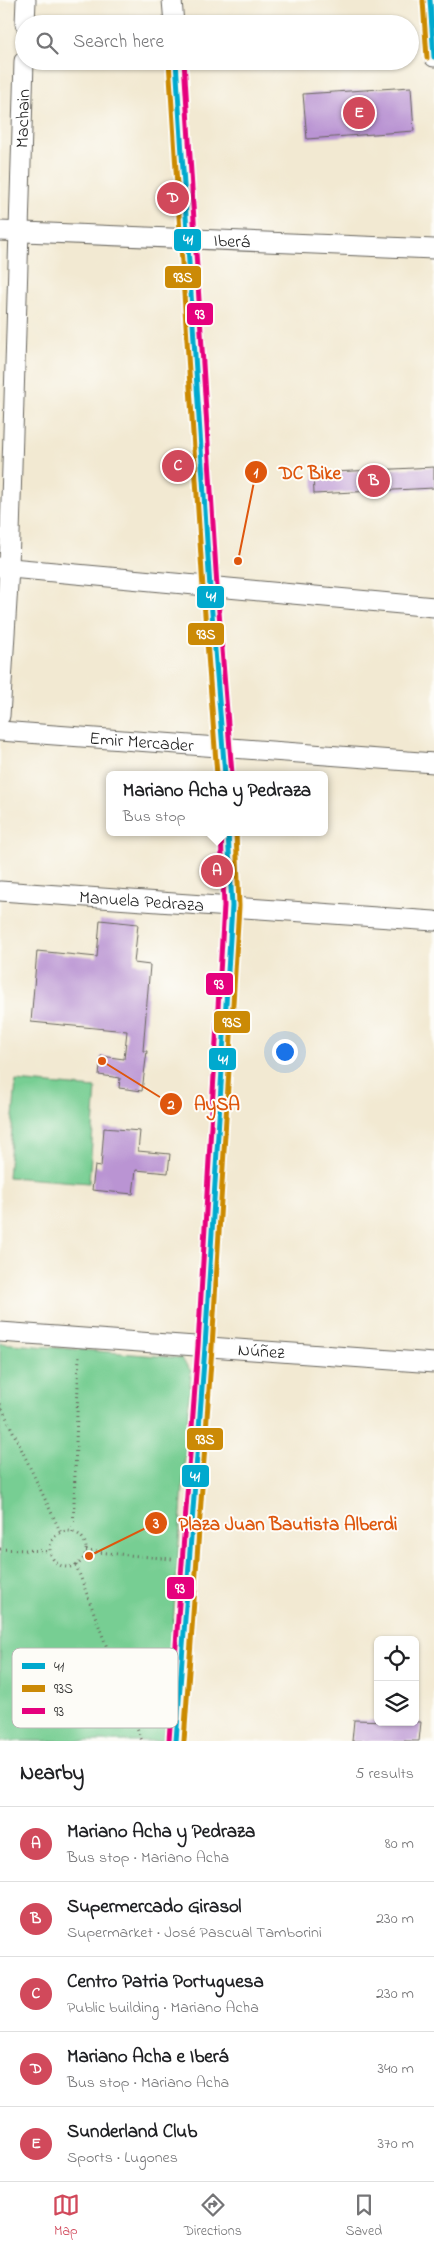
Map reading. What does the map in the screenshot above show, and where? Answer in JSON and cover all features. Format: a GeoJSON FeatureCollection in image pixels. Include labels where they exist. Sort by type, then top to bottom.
{"type":"FeatureCollection","features":[{"type":"Feature","properties":{"kind":"street"},"geometry":{"type":"LineString","coordinates":[[25,15],[26,0]]}},
{"type":"Feature","properties":{"kind":"street"},"geometry":{"type":"LineString","coordinates":[[172,0],[173,15]]}},
{"type":"Feature","properties":{"kind":"street"},"geometry":{"type":"LineString","coordinates":[[430,0],[434,58]]}},
{"type":"Feature","properties":{"kind":"street","name":"Machain"},"geometry":{"type":"LineString","coordinates":[[0,716],[24,70]]}},
{"type":"Feature","properties":{"kind":"street"},"geometry":{"type":"LineString","coordinates":[[177,70],[210,588],[225,771]]}},
{"type":"Feature","properties":{"kind":"street","name":"Iberá"},"geometry":{"type":"LineString","coordinates":[[0,231],[434,249]]}},
{"type":"Feature","properties":{"kind":"street"},"geometry":{"type":"LineString","coordinates":[[4,567],[210,588],[434,607]]}},
{"type":"Feature","properties":{"kind":"street","name":"Emir Mercader"},"geometry":{"type":"LineString","coordinates":[[0,731],[224,746],[434,763]]}},
{"type":"Feature","properties":{"kind":"street"},"geometry":{"type":"LineString","coordinates":[[178,1714],[205,1347],[232,906],[228,836]]}},
{"type":"Feature","properties":{"kind":"street","name":"Manuela Pedraza"},"geometry":{"type":"LineString","coordinates":[[0,891],[434,921]]}},
{"type":"Feature","properties":{"kind":"street","name":"Núñez"},"geometry":{"type":"LineString","coordinates":[[0,1332],[434,1364]]}},
{"type":"Feature","properties":{"kind":"street"},"geometry":{"type":"LineString","coordinates":[[176,1741],[177,1728]]}},
{"type":"Feature","properties":{"kind":"path"},"geometry":{"type":"LineString","coordinates":[[69,1352],[89,1354]]}},
{"type":"Feature","properties":{"kind":"path"},"geometry":{"type":"LineString","coordinates":[[73,1532],[79,1353]]}},
{"type":"Feature","properties":{"kind":"path"},"geometry":{"type":"LineString","coordinates":[[0,1404],[61,1532]]}},
{"type":"Feature","properties":{"kind":"path"},"geometry":{"type":"LineString","coordinates":[[61,1532],[73,1532],[83,1539],[86,1551],[84,1557],[76,1566],[65,1567],[54,1562],[50,1551],[52,1540],[61,1532]]}},
{"type":"Feature","properties":{"kind":"path"},"geometry":{"type":"LineString","coordinates":[[0,1549],[50,1551]]}},
{"type":"Feature","properties":{"kind":"path"},"geometry":{"type":"LineString","coordinates":[[172,1569],[173,1549]]}},
{"type":"Feature","properties":{"kind":"path"},"geometry":{"type":"LineString","coordinates":[[86,1551],[172,1559]]}},
{"type":"Feature","properties":{"kind":"path"},"geometry":{"type":"LineString","coordinates":[[76,1566],[107,1648]]}},
{"type":"Feature","properties":{"kind":"path"},"geometry":{"type":"LineString","coordinates":[[137,1728],[142,1741]]}},
{"type":"Feature","properties":{"kind":"green space"},"geometry":{"type":"Polygon","coordinates":[[[16,1081],[96,1088],[89,1183],[8,1177],[16,1081]]]}},
{"type":"Feature","properties":{"kind":"green space"},"geometry":{"type":"Polygon","coordinates":[[[0,1343],[181,1358],[191,1371],[172,1648],[12,1648],[12,1728],[166,1728],[165,1741],[0,1741],[0,1343]]]}},
{"type":"Feature","properties":{"kind":"building"},"geometry":{"type":"Polygon","coordinates":[[[411,87],[414,131],[307,139],[303,94],[411,87]]]}},
{"type":"Feature","properties":{"kind":"building"},"geometry":{"type":"Polygon","coordinates":[[[434,467],[434,488],[314,494],[313,473],[434,467]]]}},
{"type":"Feature","properties":{"kind":"building"},"geometry":{"type":"Polygon","coordinates":[[[100,920],[138,924],[134,963],[150,965],[143,1051],[147,1051],[142,1091],[119,1088],[120,1078],[99,1075],[101,1056],[124,1059],[127,1031],[31,1022],[37,951],[97,957],[100,920]]]}},
{"type":"Feature","properties":{"kind":"building"},"geometry":{"type":"Polygon","coordinates":[[[104,1128],[140,1131],[138,1151],[170,1154],[168,1173],[136,1170],[133,1194],[92,1190],[95,1166],[101,1167],[104,1128]]]}},
{"type":"Feature","properties":{"kind":"building"},"geometry":{"type":"Polygon","coordinates":[[[354,1720],[374,1721],[374,1726],[419,1726],[419,1722],[421,1722],[419,1741],[352,1741],[354,1720]]]}},
{"type":"Feature","properties":{"kind":"transit line","name":"41"},"geometry":{"type":"LineString","coordinates":[[430,0],[434,57]]}},
{"type":"Feature","properties":{"kind":"transit line","name":"93S"},"geometry":{"type":"LineString","coordinates":[[423,1],[427,58]]}},
{"type":"Feature","properties":{"kind":"transit line","name":"93S"},"geometry":{"type":"LineString","coordinates":[[170,70],[217,771]]}},
{"type":"Feature","properties":{"kind":"transit line","name":"41"},"geometry":{"type":"LineString","coordinates":[[177,70],[210,588],[225,771]]}},
{"type":"Feature","properties":{"kind":"transit line","name":"93"},"geometry":{"type":"LineString","coordinates":[[185,70],[217,587],[232,771]]}},
{"type":"Feature","properties":{"kind":"transit line","name":"93"},"geometry":{"type":"LineString","coordinates":[[176,1648],[198,1346],[224,906],[221,836]]}},
{"type":"Feature","properties":{"kind":"transit line","name":"41"},"geometry":{"type":"LineString","coordinates":[[178,1714],[205,1347],[232,906],[228,836]]}},
{"type":"Feature","properties":{"kind":"transit line","name":"93S"},"geometry":{"type":"LineString","coordinates":[[184,1741],[212,1347],[239,906],[236,836]]}},
{"type":"Feature","properties":{"kind":"transit line","name":"93"},"geometry":{"type":"LineString","coordinates":[[169,1740],[170,1728]]}},
{"type":"Feature","properties":{"kind":"transit line","name":"41"},"geometry":{"type":"LineString","coordinates":[[176,1741],[177,1728]]}},
{"type":"Feature","properties":{"kind":"place","name":"Sunderland Club"},"geometry":{"type":"Point","coordinates":[359,113]}},
{"type":"Feature","properties":{"kind":"place","name":"Mariano Acha e Iberá"},"geometry":{"type":"Point","coordinates":[173,198]}},
{"type":"Feature","properties":{"kind":"place","name":"Centro Patria Portuguesa"},"geometry":{"type":"Point","coordinates":[178,466]}},
{"type":"Feature","properties":{"kind":"place","name":"Supermercado Girasol"},"geometry":{"type":"Point","coordinates":[374,481]}},
{"type":"Feature","properties":{"kind":"place","name":"DC Bike"},"geometry":{"type":"Point","coordinates":[238,561]}},
{"type":"Feature","properties":{"kind":"place","name":"Mariano Acha y Pedraza"},"geometry":{"type":"Point","coordinates":[217,871]}},
{"type":"Feature","properties":{"kind":"place","name":"AySA"},"geometry":{"type":"Point","coordinates":[102,1061]}},
{"type":"Feature","properties":{"kind":"place","name":"Plaza Juan Bautista Alberdi"},"geometry":{"type":"Point","coordinates":[89,1556]}}]}
